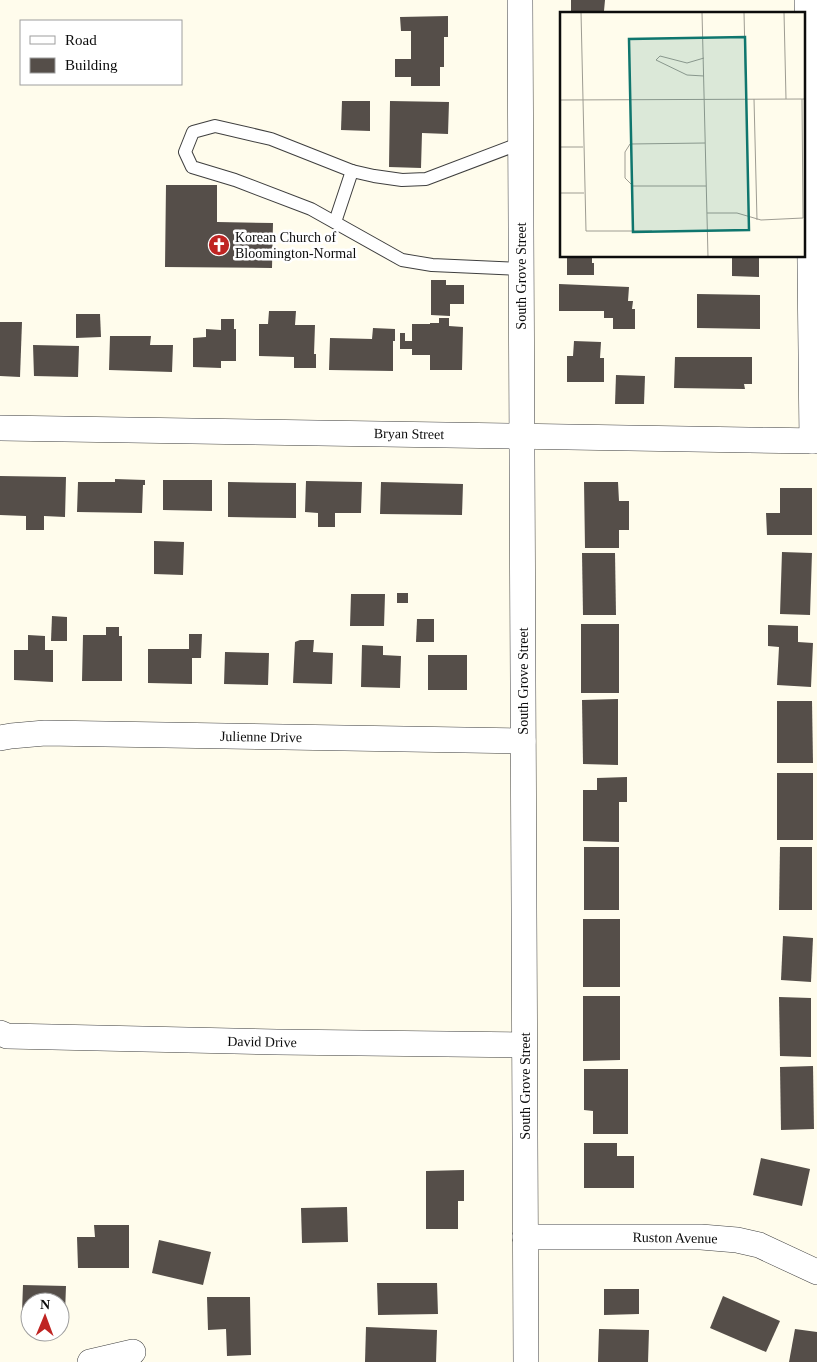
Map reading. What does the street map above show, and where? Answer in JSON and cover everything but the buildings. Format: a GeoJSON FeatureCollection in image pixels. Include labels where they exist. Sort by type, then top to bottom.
{"type":"FeatureCollection","features":[{"type":"Feature","properties":{"kind":"street","name":"South Grove Street"},"geometry":{"type":"LineString","coordinates":[[520,0],[526,1362]]}},
{"type":"Feature","properties":{"kind":"street"},"geometry":{"type":"LineString","coordinates":[[808,0],[814,441]]}},
{"type":"Feature","properties":{"kind":"street","name":"Bryan Street"},"geometry":{"type":"LineString","coordinates":[[0,428],[814,441]]}},
{"type":"Feature","properties":{"kind":"street","name":"Julienne Drive"},"geometry":{"type":"LineString","coordinates":[[0,738],[45,733],[523,741]]}},
{"type":"Feature","properties":{"kind":"street","name":"David Drive"},"geometry":{"type":"LineString","coordinates":[[0,1033],[7,1036],[524,1045]]}},
{"type":"Feature","properties":{"kind":"street","name":"Ruston Avenue"},"geometry":{"type":"LineString","coordinates":[[525,1237],[701,1237],[737,1240],[759,1244],[817,1272]]}},
{"type":"Feature","properties":{"kind":"street"},"geometry":{"type":"LineString","coordinates":[[90,1362],[133,1352]]}},
{"type":"Feature","properties":{"kind":"lane"},"geometry":{"type":"LineString","coordinates":[[521,143],[426,179],[402,180],[374,176],[352,170],[271,139],[215,126],[193,132],[185,152],[192,167],[235,180],[310,209],[402,260],[432,265],[521,268]]}},
{"type":"Feature","properties":{"kind":"lane"},"geometry":{"type":"LineString","coordinates":[[335,222],[352,170]]}},
{"type":"Feature","properties":{"kind":"place","name":"Korean Church of Bloomington-Normal"},"geometry":{"type":"Point","coordinates":[219,245]}}]}
